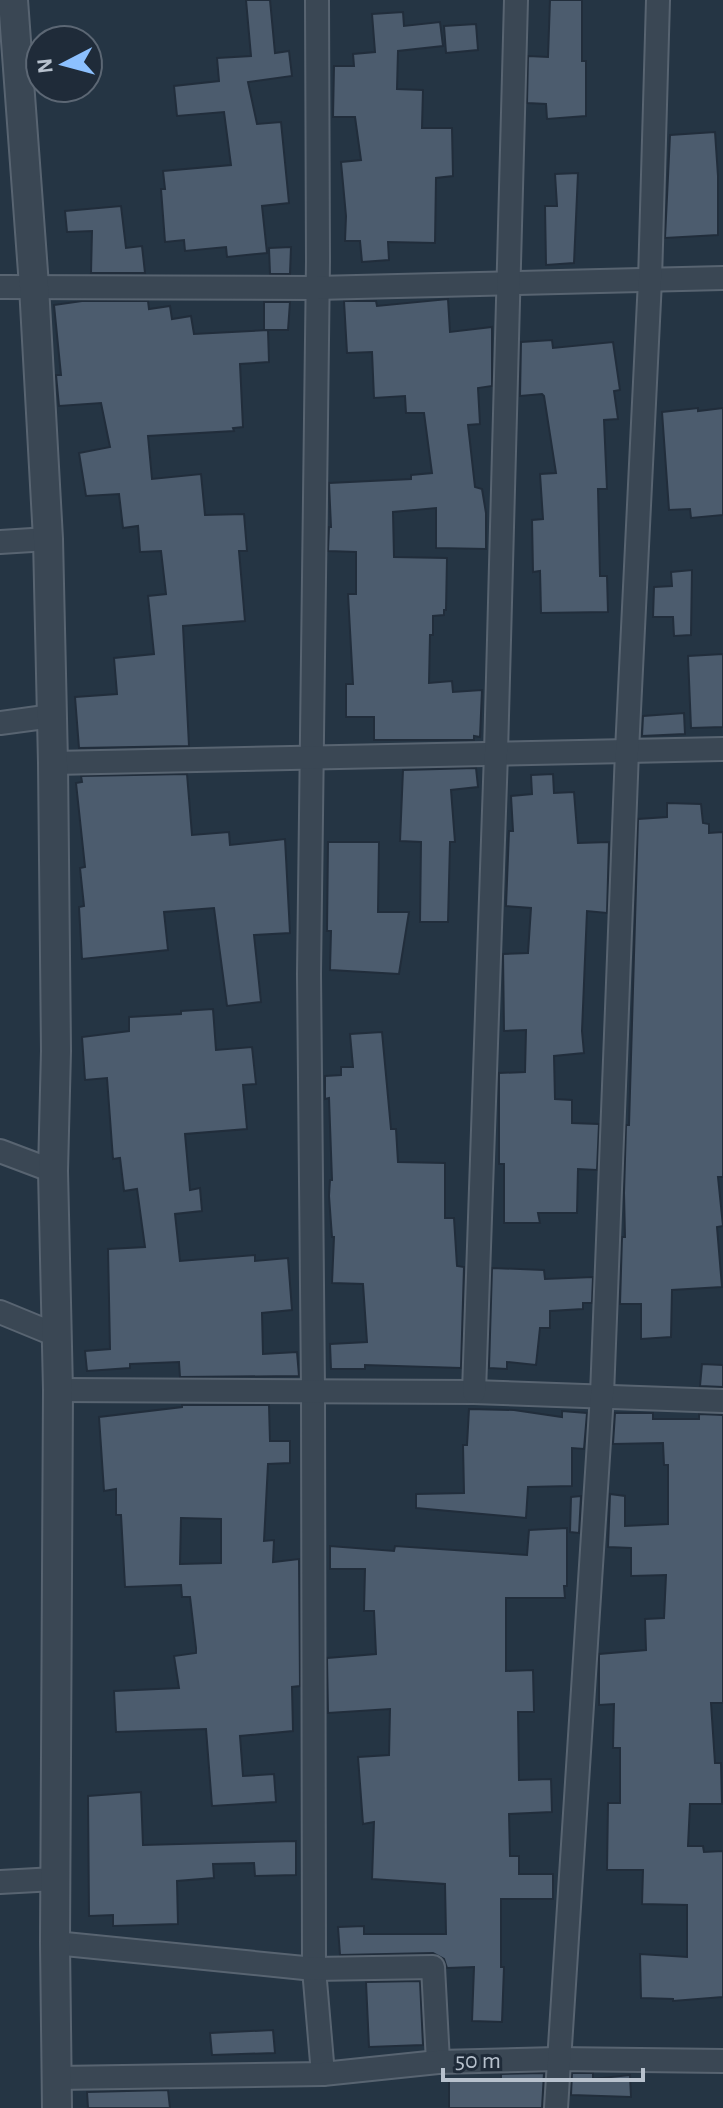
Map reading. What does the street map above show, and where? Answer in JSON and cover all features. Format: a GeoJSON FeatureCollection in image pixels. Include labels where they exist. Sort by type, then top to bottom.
{"type":"FeatureCollection","features":[{"type":"Feature","properties":{"kind":"street"},"geometry":{"type":"LineString","coordinates":[[13,0],[34,286],[48,539],[53,763],[56,1051],[53,1171],[58,1390],[57,2108]]}},
{"type":"Feature","properties":{"kind":"street"},"geometry":{"type":"LineString","coordinates":[[317,0],[309,974],[314,1969],[323,2074]]}},
{"type":"Feature","properties":{"kind":"street"},"geometry":{"type":"LineString","coordinates":[[474,1392],[496,753],[516,0]]}},
{"type":"Feature","properties":{"kind":"street"},"geometry":{"type":"LineString","coordinates":[[556,2108],[602,1395],[627,751],[650,280],[658,0]]}},
{"type":"Feature","properties":{"kind":"street"},"geometry":{"type":"LineString","coordinates":[[0,287],[316,288],[723,278]]}},
{"type":"Feature","properties":{"kind":"street"},"geometry":{"type":"LineString","coordinates":[[0,542],[48,539]]}},
{"type":"Feature","properties":{"kind":"street"},"geometry":{"type":"LineString","coordinates":[[0,723],[52,716]]}},
{"type":"Feature","properties":{"kind":"street"},"geometry":{"type":"LineString","coordinates":[[53,763],[723,749]]}},
{"type":"Feature","properties":{"kind":"street"},"geometry":{"type":"LineString","coordinates":[[0,1151],[53,1171]]}},
{"type":"Feature","properties":{"kind":"street"},"geometry":{"type":"LineString","coordinates":[[0,1312],[56,1335]]}},
{"type":"Feature","properties":{"kind":"street"},"geometry":{"type":"LineString","coordinates":[[58,1390],[313,1389],[602,1395],[723,1401]]}},
{"type":"Feature","properties":{"kind":"street"},"geometry":{"type":"LineString","coordinates":[[0,1882],[55,1879]]}},
{"type":"Feature","properties":{"kind":"street"},"geometry":{"type":"LineString","coordinates":[[55,1943],[314,1969],[433,1967],[438,2062]]}},
{"type":"Feature","properties":{"kind":"street"},"geometry":{"type":"LineString","coordinates":[[57,2078],[323,2074],[438,2062],[557,2059],[723,2061]]}},
{"type":"Feature","properties":{"kind":"building"},"geometry":{"type":"Polygon","coordinates":[[[246,0],[270,0],[275,53],[289,51],[292,76],[248,82],[257,124],[281,122],[289,203],[262,206],[267,253],[227,257],[226,247],[185,251],[184,240],[165,242],[161,189],[165,189],[163,171],[231,165],[224,112],[177,116],[174,86],[219,81],[217,58],[251,56],[246,0]]]}},
{"type":"Feature","properties":{"kind":"building"},"geometry":{"type":"Polygon","coordinates":[[[550,0],[582,0],[586,116],[547,119],[546,104],[527,103],[528,56],[548,57],[550,0]]]}},
{"type":"Feature","properties":{"kind":"building"},"geometry":{"type":"Polygon","coordinates":[[[403,12],[404,26],[440,22],[443,46],[398,51],[397,89],[423,90],[422,128],[452,128],[453,176],[436,178],[435,243],[388,242],[389,260],[362,262],[360,241],[345,241],[341,162],[361,160],[355,117],[333,117],[334,66],[354,66],[353,54],[375,52],[372,14],[403,12]]]}},
{"type":"Feature","properties":{"kind":"building"},"geometry":{"type":"Polygon","coordinates":[[[476,24],[478,50],[446,53],[444,26],[476,24]]]}},
{"type":"Feature","properties":{"kind":"building"},"geometry":{"type":"Polygon","coordinates":[[[715,132],[718,235],[665,238],[670,135],[715,132]]]}},
{"type":"Feature","properties":{"kind":"building"},"geometry":{"type":"Polygon","coordinates":[[[578,173],[574,263],[546,265],[545,206],[557,206],[555,174],[578,173]]]}},
{"type":"Feature","properties":{"kind":"building"},"geometry":{"type":"Polygon","coordinates":[[[121,206],[126,248],[142,246],[145,273],[91,273],[92,231],[67,232],[65,211],[121,206]]]}},
{"type":"Feature","properties":{"kind":"building"},"geometry":{"type":"Polygon","coordinates":[[[291,247],[290,274],[270,274],[269,248],[291,247]]]}},
{"type":"Feature","properties":{"kind":"building"},"geometry":{"type":"Polygon","coordinates":[[[448,299],[450,332],[492,327],[492,386],[478,388],[480,424],[468,425],[475,487],[482,489],[486,513],[486,549],[436,548],[436,508],[393,512],[394,557],[447,558],[446,610],[444,615],[433,616],[429,683],[452,681],[453,692],[482,690],[480,737],[474,736],[474,740],[374,740],[374,717],[346,717],[346,684],[353,684],[348,594],[356,594],[356,552],[328,551],[331,527],[329,483],[411,479],[411,475],[432,473],[424,413],[406,413],[405,396],[374,398],[372,352],[347,353],[344,301],[376,301],[377,306],[448,299]]]}},
{"type":"Feature","properties":{"kind":"building"},"geometry":{"type":"Polygon","coordinates":[[[82,301],[148,301],[149,309],[170,306],[172,319],[191,316],[194,334],[268,330],[269,362],[240,364],[243,427],[233,428],[234,431],[148,436],[152,479],[201,474],[205,515],[244,514],[247,551],[239,551],[245,621],[183,626],[189,746],[79,748],[75,697],[117,694],[114,658],[154,654],[148,596],[166,594],[161,551],[140,552],[138,526],[123,528],[119,494],[86,496],[79,453],[110,447],[101,403],[59,406],[56,375],[61,375],[54,305],[82,301]]]}},
{"type":"Feature","properties":{"kind":"building"},"geometry":{"type":"Polygon","coordinates":[[[264,302],[290,302],[288,330],[264,330],[264,302]]]}},
{"type":"Feature","properties":{"kind":"building"},"geometry":{"type":"Polygon","coordinates":[[[552,340],[553,348],[613,342],[620,390],[614,391],[618,419],[604,420],[607,489],[598,489],[600,576],[607,576],[608,612],[541,613],[540,571],[533,572],[532,520],[543,519],[540,474],[556,473],[544,396],[520,396],[521,342],[552,340]]]}},
{"type":"Feature","properties":{"kind":"building"},"geometry":{"type":"Polygon","coordinates":[[[698,408],[698,411],[723,408],[723,515],[691,518],[690,509],[669,510],[662,412],[698,408]]]}},
{"type":"Feature","properties":{"kind":"building"},"geometry":{"type":"Polygon","coordinates":[[[692,570],[691,635],[674,636],[673,617],[653,617],[654,587],[672,586],[671,572],[692,570]]]}},
{"type":"Feature","properties":{"kind":"building"},"geometry":{"type":"Polygon","coordinates":[[[723,654],[723,727],[691,728],[688,656],[723,654]]]}},
{"type":"Feature","properties":{"kind":"building"},"geometry":{"type":"Polygon","coordinates":[[[684,713],[685,734],[642,736],[643,716],[684,713]]]}},
{"type":"Feature","properties":{"kind":"building"},"geometry":{"type":"Polygon","coordinates":[[[476,768],[478,787],[451,790],[455,842],[450,842],[448,922],[420,922],[421,842],[400,841],[403,770],[476,768]]]}},
{"type":"Feature","properties":{"kind":"building"},"geometry":{"type":"Polygon","coordinates":[[[187,774],[192,835],[229,832],[230,845],[285,839],[290,933],[254,935],[261,1002],[227,1006],[214,908],[164,912],[168,950],[82,959],[79,907],[84,906],[80,868],[85,867],[76,783],[82,782],[81,776],[187,774]]]}},
{"type":"Feature","properties":{"kind":"building"},"geometry":{"type":"Polygon","coordinates":[[[553,774],[554,793],[574,792],[578,843],[609,842],[607,913],[587,911],[582,1031],[584,1053],[554,1056],[555,1099],[572,1100],[572,1123],[599,1124],[597,1170],[578,1169],[577,1213],[538,1213],[540,1223],[504,1223],[504,1164],[499,1164],[499,1073],[525,1072],[526,1030],[504,1031],[503,954],[528,953],[531,908],[506,906],[509,831],[513,831],[511,796],[532,794],[531,775],[553,774]]]}},
{"type":"Feature","properties":{"kind":"building"},"geometry":{"type":"Polygon","coordinates":[[[667,803],[701,804],[703,823],[709,824],[709,833],[723,832],[723,1177],[718,1177],[723,1226],[717,1227],[722,1287],[672,1290],[671,1337],[641,1339],[641,1304],[620,1304],[622,1237],[625,1237],[626,1125],[629,1125],[638,819],[667,817],[667,803]]]}},
{"type":"Feature","properties":{"kind":"building"},"geometry":{"type":"Polygon","coordinates":[[[328,842],[379,842],[378,912],[409,912],[399,974],[330,970],[328,842]]]}},
{"type":"Feature","properties":{"kind":"building"},"geometry":{"type":"Polygon","coordinates":[[[213,1009],[216,1050],[252,1047],[256,1084],[243,1085],[247,1129],[185,1134],[190,1190],[200,1188],[202,1211],[175,1214],[180,1261],[255,1255],[255,1261],[288,1258],[292,1310],[262,1313],[263,1354],[297,1352],[299,1376],[180,1377],[179,1362],[130,1364],[130,1368],[87,1371],[85,1351],[110,1349],[108,1249],[145,1247],[137,1189],[124,1191],[120,1158],[113,1159],[107,1078],[85,1080],[82,1037],[129,1031],[129,1017],[213,1009]]]}},
{"type":"Feature","properties":{"kind":"building"},"geometry":{"type":"Polygon","coordinates":[[[382,1032],[391,1129],[396,1129],[398,1162],[445,1163],[445,1218],[454,1218],[457,1266],[464,1267],[461,1368],[365,1365],[365,1369],[331,1369],[330,1344],[367,1342],[363,1284],[332,1283],[334,1237],[329,1196],[332,1180],[329,1098],[325,1099],[325,1076],[341,1075],[341,1067],[353,1067],[350,1034],[382,1032]]]}},
{"type":"Feature","properties":{"kind":"building"},"geometry":{"type":"Polygon","coordinates":[[[492,1268],[544,1270],[545,1279],[593,1277],[592,1303],[583,1303],[583,1309],[550,1311],[550,1328],[540,1328],[536,1365],[507,1362],[507,1369],[489,1368],[492,1268]]]}},
{"type":"Feature","properties":{"kind":"building"},"geometry":{"type":"Polygon","coordinates":[[[702,1364],[723,1365],[723,1387],[700,1386],[702,1364]]]}},
{"type":"Feature","properties":{"kind":"building"},"geometry":{"type":"Polygon","coordinates":[[[269,1405],[270,1441],[290,1441],[290,1463],[268,1464],[264,1541],[274,1540],[273,1562],[299,1559],[300,1686],[292,1687],[293,1731],[240,1736],[243,1776],[274,1774],[276,1802],[212,1806],[206,1729],[116,1732],[114,1691],[179,1688],[174,1656],[196,1653],[196,1648],[190,1597],[182,1597],[181,1585],[125,1587],[121,1515],[116,1515],[116,1489],[104,1491],[99,1417],[182,1407],[269,1405]],[[181,1518],[180,1564],[221,1563],[221,1519],[181,1518]]]}},
{"type":"Feature","properties":{"kind":"building"},"geometry":{"type":"Polygon","coordinates":[[[469,1409],[514,1410],[562,1417],[562,1411],[587,1413],[584,1449],[572,1448],[572,1486],[528,1487],[526,1518],[416,1508],[416,1494],[464,1493],[463,1445],[467,1445],[469,1409]]]}},
{"type":"Feature","properties":{"kind":"building"},"geometry":{"type":"Polygon","coordinates":[[[615,1413],[653,1413],[653,1419],[699,1419],[699,1414],[723,1415],[723,1703],[711,1703],[715,1763],[721,1763],[722,1804],[690,1804],[688,1846],[703,1846],[704,1852],[723,1851],[723,1997],[673,2001],[641,1998],[640,1954],[687,1957],[687,1905],[642,1904],[643,1870],[607,1870],[608,1803],[620,1803],[620,1748],[613,1748],[614,1704],[599,1705],[599,1654],[646,1650],[645,1619],[664,1618],[666,1575],[631,1576],[631,1548],[608,1547],[610,1494],[625,1496],[625,1526],[668,1524],[668,1465],[664,1465],[663,1443],[613,1444],[615,1413]]]}},
{"type":"Feature","properties":{"kind":"building"},"geometry":{"type":"Polygon","coordinates":[[[581,1496],[579,1533],[570,1532],[571,1497],[581,1496]]]}},
{"type":"Feature","properties":{"kind":"building"},"geometry":{"type":"Polygon","coordinates":[[[567,1528],[565,1598],[506,1598],[506,1671],[533,1670],[534,1712],[518,1712],[519,1780],[551,1779],[552,1812],[509,1814],[510,1856],[519,1856],[519,1874],[553,1874],[553,1899],[501,1899],[501,1967],[504,1967],[502,2022],[472,2021],[474,1967],[447,1968],[444,1959],[433,1953],[340,1955],[338,1927],[364,1926],[364,1934],[446,1934],[445,1884],[372,1879],[374,1822],[363,1824],[358,1757],[389,1755],[390,1709],[328,1713],[327,1658],[376,1654],[374,1611],[364,1611],[365,1569],[330,1569],[330,1546],[394,1551],[395,1546],[527,1555],[529,1530],[567,1528]]]}},
{"type":"Feature","properties":{"kind":"building"},"geometry":{"type":"Polygon","coordinates":[[[141,1792],[143,1845],[296,1841],[296,1875],[255,1876],[254,1863],[213,1864],[214,1878],[177,1881],[178,1924],[113,1926],[113,1915],[89,1916],[88,1796],[141,1792]]]}},
{"type":"Feature","properties":{"kind":"building"},"geometry":{"type":"Polygon","coordinates":[[[420,1981],[423,2045],[369,2047],[366,1982],[420,1981]]]}},
{"type":"Feature","properties":{"kind":"building"},"geometry":{"type":"Polygon","coordinates":[[[273,2030],[275,2053],[212,2055],[210,2033],[273,2030]]]}},
{"type":"Feature","properties":{"kind":"building"},"geometry":{"type":"Polygon","coordinates":[[[544,2073],[542,2108],[449,2108],[449,2081],[501,2080],[501,2074],[544,2073]]]}},
{"type":"Feature","properties":{"kind":"building"},"geometry":{"type":"Polygon","coordinates":[[[572,2073],[593,2073],[593,2079],[630,2075],[631,2097],[571,2095],[572,2073]]]}},
{"type":"Feature","properties":{"kind":"building"},"geometry":{"type":"Polygon","coordinates":[[[168,2090],[170,2108],[88,2108],[87,2092],[168,2090]]]}}]}
